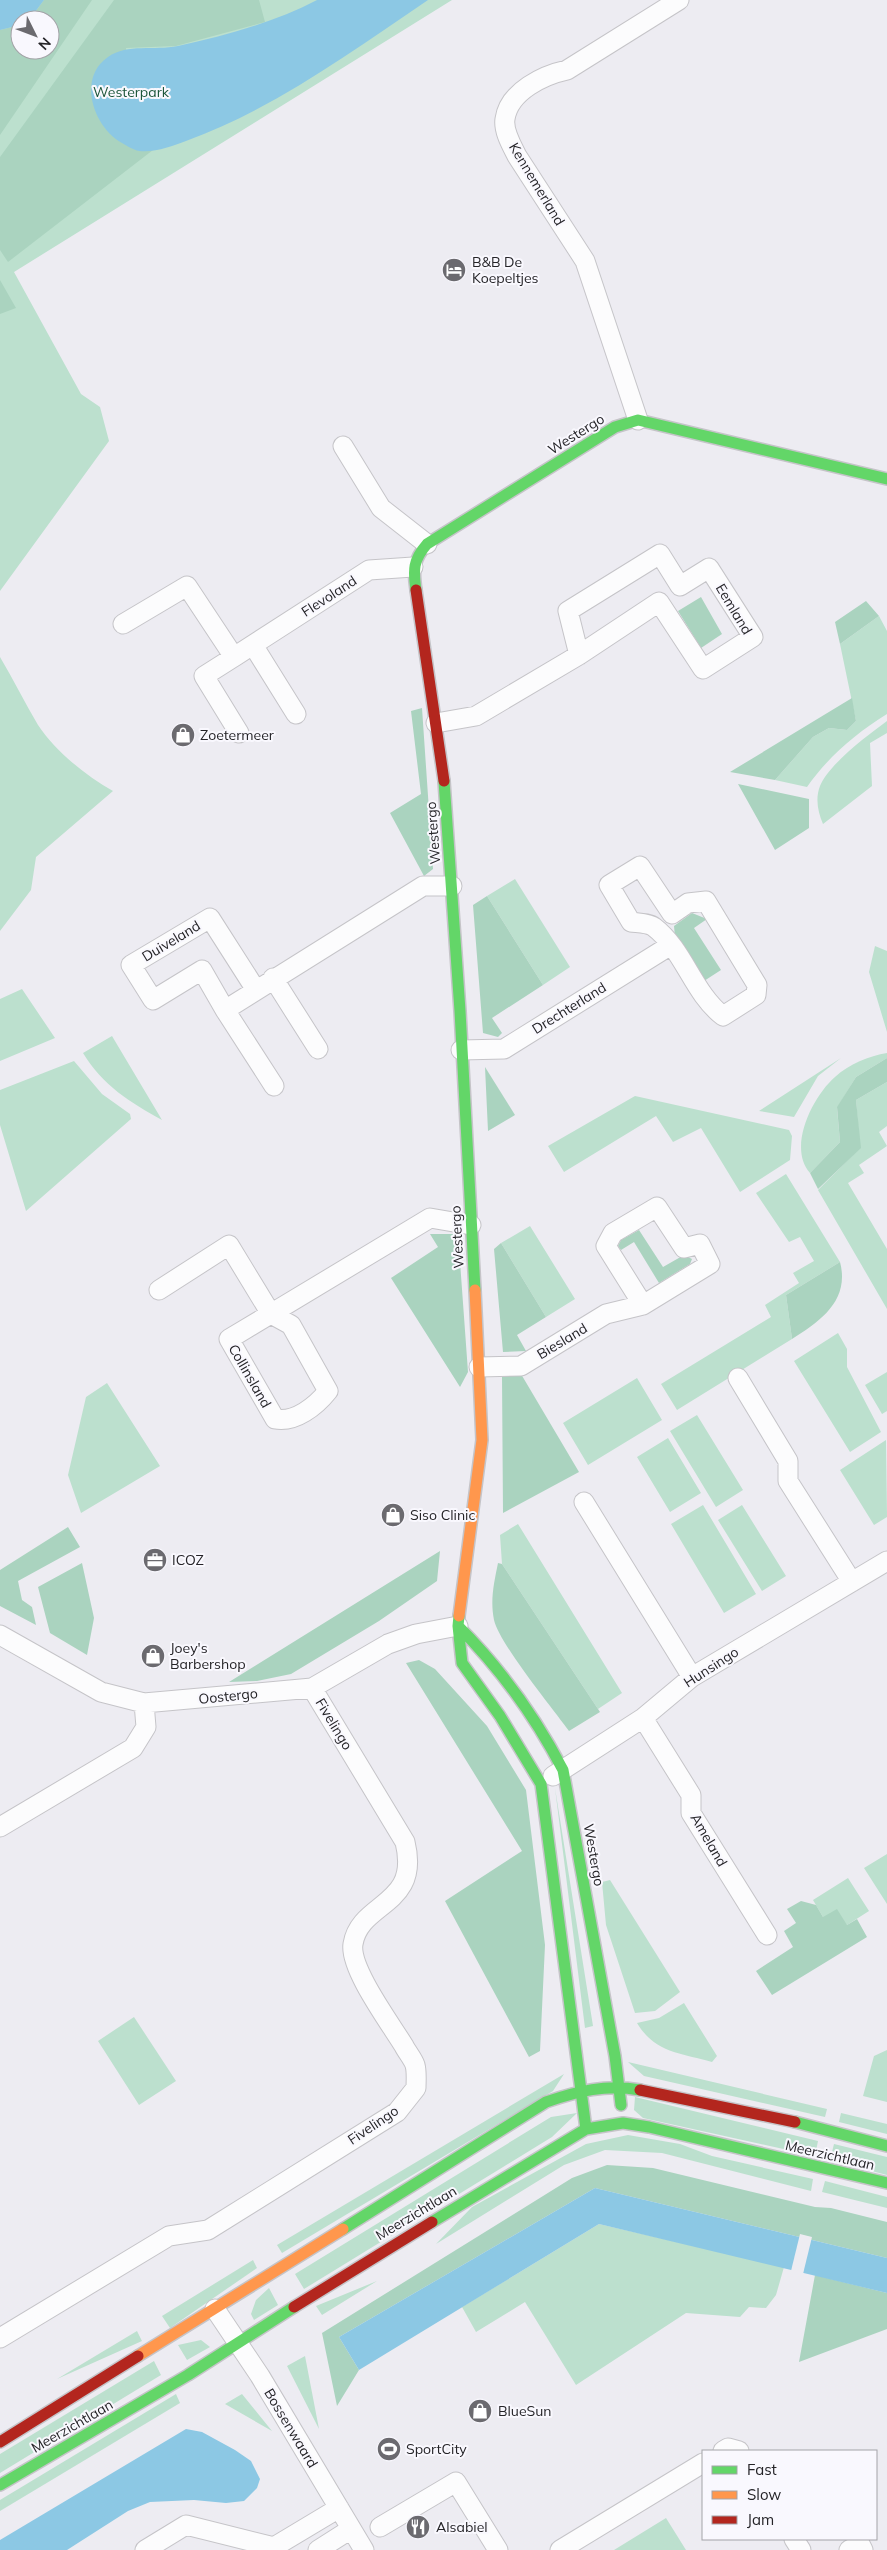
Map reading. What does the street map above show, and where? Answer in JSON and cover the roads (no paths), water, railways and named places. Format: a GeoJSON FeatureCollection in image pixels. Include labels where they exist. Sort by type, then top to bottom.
{"type":"FeatureCollection","features":[{"type":"Feature","properties":{"kind":"street","name":"Kennemerland"},"geometry":{"type":"LineString","coordinates":[[638,420],[585,261],[517,156],[511,144],[505,118],[514,101],[528,86],[548,74],[567,70],[679,0]]}},
{"type":"Feature","properties":{"kind":"street","name":"Westergo"},"geometry":{"type":"LineString","coordinates":[[586,2128],[541,1784],[500,1716],[462,1663],[458,1626],[482,1440],[479,1367],[452,886],[444,779],[413,567],[418,554],[427,544],[615,427],[638,420],[658,423],[887,479]]}},
{"type":"Feature","properties":{"kind":"street"},"geometry":{"type":"LineString","coordinates":[[343,446],[381,508],[427,544]]}},
{"type":"Feature","properties":{"kind":"street"},"geometry":{"type":"LineString","coordinates":[[578,656],[568,611],[660,554],[680,586]]}},
{"type":"Feature","properties":{"kind":"street","name":"Flevoland"},"geometry":{"type":"LineString","coordinates":[[239,734],[204,676],[369,570],[413,567]]}},
{"type":"Feature","properties":{"kind":"street","name":"Eemland"},"geometry":{"type":"LineString","coordinates":[[436,723],[476,716],[578,656],[709,568],[753,637],[703,669],[660,602]]}},
{"type":"Feature","properties":{"kind":"street"},"geometry":{"type":"LineString","coordinates":[[123,624],[187,586],[234,657]]}},
{"type":"Feature","properties":{"kind":"street"},"geometry":{"type":"LineString","coordinates":[[253,645],[296,714]]}},
{"type":"Feature","properties":{"kind":"street"},"geometry":{"type":"LineString","coordinates":[[653,926],[672,914],[688,903],[706,901],[757,985],[756,995],[723,1016],[710,1006],[671,945],[653,926],[631,922],[609,885],[640,866],[672,914]]}},
{"type":"Feature","properties":{"kind":"street"},"geometry":{"type":"LineString","coordinates":[[225,1010],[273,978],[422,886],[452,886]]}},
{"type":"Feature","properties":{"kind":"street","name":"Duiveland"},"geometry":{"type":"LineString","coordinates":[[256,990],[210,918],[131,965],[153,1000],[202,970],[225,1010],[274,1086]]}},
{"type":"Feature","properties":{"kind":"street","name":"Drechterland"},"geometry":{"type":"LineString","coordinates":[[461,1050],[504,1049],[671,945]]}},
{"type":"Feature","properties":{"kind":"street"},"geometry":{"type":"LineString","coordinates":[[273,978],[318,1049]]}},
{"type":"Feature","properties":{"kind":"street","name":"Biesland"},"geometry":{"type":"LineString","coordinates":[[479,1367],[521,1366],[606,1314],[643,1305],[710,1264],[700,1244],[684,1248],[656,1207],[613,1233],[606,1246],[643,1305]]}},
{"type":"Feature","properties":{"kind":"street","name":"Collinsland"},"geometry":{"type":"LineString","coordinates":[[159,1290],[229,1245],[271,1314],[291,1325],[328,1391],[318,1404],[285,1421],[275,1419],[228,1339],[271,1314],[430,1218],[471,1225]]}},
{"type":"Feature","properties":{"kind":"street"},"geometry":{"type":"LineString","coordinates":[[738,1378],[788,1461],[788,1481],[852,1582]]}},
{"type":"Feature","properties":{"kind":"street"},"geometry":{"type":"LineString","coordinates":[[584,1502],[692,1677]]}},
{"type":"Feature","properties":{"kind":"street","name":"Hunsingo"},"geometry":{"type":"LineString","coordinates":[[541,1784],[643,1718],[692,1677],[887,1561]]}},
{"type":"Feature","properties":{"kind":"street","name":"Westergo"},"geometry":{"type":"LineString","coordinates":[[458,1626],[485,1652],[523,1702],[545,1734],[563,1770],[613,2047],[623,2123]]}},
{"type":"Feature","properties":{"kind":"street","name":"Oostergo"},"geometry":{"type":"LineString","coordinates":[[0,1635],[101,1692],[144,1703],[312,1688],[388,1644],[416,1634],[458,1626]]}},
{"type":"Feature","properties":{"kind":"street","name":"Fivelingo"},"geometry":{"type":"LineString","coordinates":[[0,2338],[169,2236],[208,2230],[397,2112],[416,2088],[415,2065],[358,1970],[353,1944],[362,1924],[390,1900],[406,1880],[410,1860],[405,1842],[312,1688]]}},
{"type":"Feature","properties":{"kind":"street"},"geometry":{"type":"LineString","coordinates":[[0,1827],[133,1748],[146,1727],[144,1703]]}},
{"type":"Feature","properties":{"kind":"street","name":"Ameland"},"geometry":{"type":"LineString","coordinates":[[643,1718],[691,1795],[691,1813],[767,1935]]}},
{"type":"Feature","properties":{"kind":"street","name":"Meerzichtlaan"},"geometry":{"type":"LineString","coordinates":[[0,2442],[546,2102],[581,2090],[618,2086],[801,2123],[887,2146]]}},
{"type":"Feature","properties":{"kind":"street","name":"Meerzichtlaan"},"geometry":{"type":"LineString","coordinates":[[0,2485],[188,2375],[332,2282],[586,2128],[623,2123],[649,2127],[887,2183]]}},
{"type":"Feature","properties":{"kind":"street","name":"Bossenwaard"},"geometry":{"type":"LineString","coordinates":[[216,2309],[364,2550]]}},
{"type":"Feature","properties":{"kind":"street"},"geometry":{"type":"LineString","coordinates":[[560,2550],[702,2464]]}},
{"type":"Feature","properties":{"kind":"street"},"geometry":{"type":"LineString","coordinates":[[380,2527],[456,2482],[498,2550]]}},
{"type":"Feature","properties":{"kind":"street"},"geometry":{"type":"LineString","coordinates":[[145,2550],[186,2525],[274,2547],[338,2508]]}},
{"type":"Feature","properties":{"kind":"street"},"geometry":{"type":"LineString","coordinates":[[318,2550],[351,2529]]}},
{"type":"Feature","properties":{"kind":"street"},"geometry":{"type":"LineString","coordinates":[[850,2550],[860,2544],[863,2550]]}},
{"type":"Feature","properties":{"kind":"water"},"geometry":{"type":"Polygon","coordinates":[[[0,0],[44,0],[36,10],[10,10],[10,28],[0,30],[0,0]]]}},
{"type":"Feature","properties":{"kind":"water"},"geometry":{"type":"Polygon","coordinates":[[[317,0],[428,0],[311,78],[250,113],[219,128],[163,149],[139,151],[122,143],[103,126],[92,102],[91,89],[93,77],[99,66],[108,57],[124,50],[178,46],[214,38],[267,22],[317,0]]]}},
{"type":"Feature","properties":{"kind":"water"},"geometry":{"type":"Polygon","coordinates":[[[595,2188],[887,2258],[887,2293],[599,2224],[359,2370],[339,2337],[595,2188]]]}},
{"type":"Feature","properties":{"kind":"water"},"geometry":{"type":"Polygon","coordinates":[[[186,2429],[202,2432],[251,2461],[260,2479],[257,2488],[244,2501],[226,2503],[194,2500],[150,2502],[128,2511],[67,2550],[0,2550],[0,2540],[186,2429]]]}},
{"type":"Feature","properties":{"kind":"place","name":"B&B De Koepeltjes"},"geometry":{"type":"Point","coordinates":[454,270]}},
{"type":"Feature","properties":{"kind":"place","name":"Zoetermeer"},"geometry":{"type":"Point","coordinates":[183,735]}},
{"type":"Feature","properties":{"kind":"place","name":"Siso Clinic"},"geometry":{"type":"Point","coordinates":[393,1515]}},
{"type":"Feature","properties":{"kind":"place","name":"ICOZ"},"geometry":{"type":"Point","coordinates":[155,1560]}},
{"type":"Feature","properties":{"kind":"place","name":"Joey's Barbershop"},"geometry":{"type":"Point","coordinates":[153,1656]}},
{"type":"Feature","properties":{"kind":"place","name":"BlueSun"},"geometry":{"type":"Point","coordinates":[480,2411]}},
{"type":"Feature","properties":{"kind":"place","name":"SportCity"},"geometry":{"type":"Point","coordinates":[389,2449]}},
{"type":"Feature","properties":{"kind":"place","name":"Alsabiel"},"geometry":{"type":"Point","coordinates":[418,2527]}},
{"type":"Feature","properties":{"kind":"park label","name":"Westerpark"},"geometry":{"type":"Point","coordinates":[131,92]}}]}
